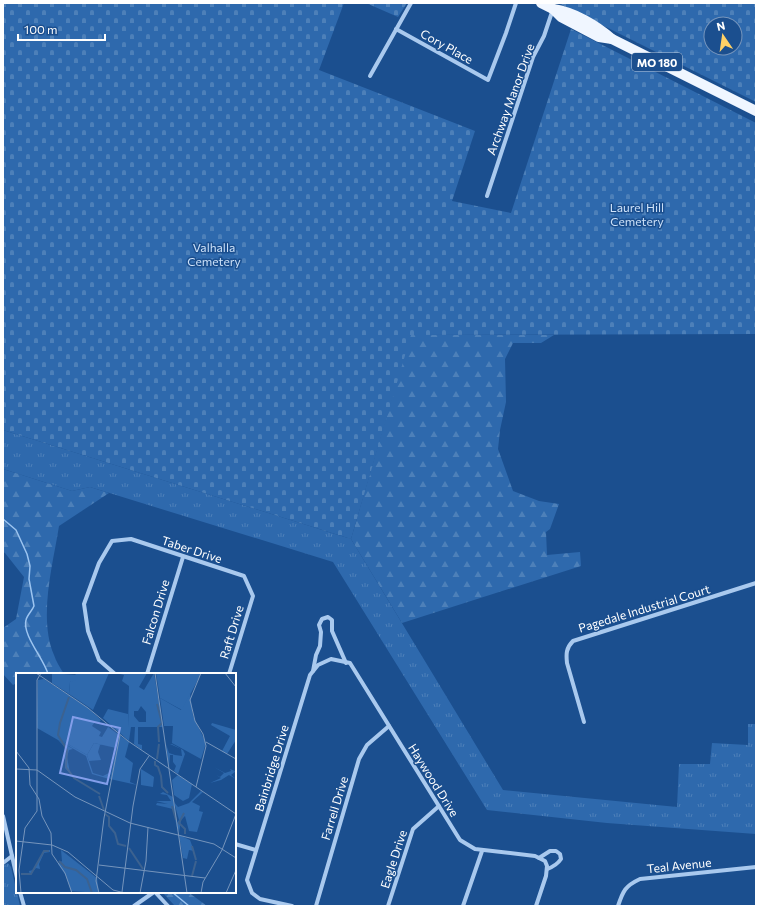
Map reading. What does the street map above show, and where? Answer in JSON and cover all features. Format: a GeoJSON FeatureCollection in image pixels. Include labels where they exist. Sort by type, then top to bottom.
{"type":"FeatureCollection","features":[{"type":"Feature","properties":{"kind":"main road","name":"MO 180"},"geometry":{"type":"LineString","coordinates":[[541,3],[553,9],[564,11],[601,29],[612,40],[756,111]]}},
{"type":"Feature","properties":{"kind":"main road"},"geometry":{"type":"LineString","coordinates":[[743,105],[756,119]]}},
{"type":"Feature","properties":{"kind":"street"},"geometry":{"type":"LineString","coordinates":[[370,76],[411,3]]}},
{"type":"Feature","properties":{"kind":"street","name":"Cory Place"},"geometry":{"type":"LineString","coordinates":[[396,29],[488,80],[516,3]]}},
{"type":"Feature","properties":{"kind":"street","name":"Archway Manor Drive"},"geometry":{"type":"LineString","coordinates":[[487,196],[533,58],[544,36],[553,9]]}},
{"type":"Feature","properties":{"kind":"street","name":"Taber Drive"},"geometry":{"type":"LineString","coordinates":[[114,673],[99,660],[88,631],[84,604],[99,563],[112,541],[132,539],[244,576],[253,596]]}},
{"type":"Feature","properties":{"kind":"street","name":"Falcon Drive"},"geometry":{"type":"LineString","coordinates":[[147,673],[183,556]]}},
{"type":"Feature","properties":{"kind":"street","name":"Pagedale Industrial Court"},"geometry":{"type":"LineString","coordinates":[[584,722],[566,654],[568,646],[572,641],[756,583]]}},
{"type":"Feature","properties":{"kind":"street","name":"Raft Drive"},"geometry":{"type":"LineString","coordinates":[[229,673],[253,596]]}},
{"type":"Feature","properties":{"kind":"street","name":"Haywood Drive"},"geometry":{"type":"LineString","coordinates":[[313,671],[321,639],[319,625],[322,619],[328,617],[332,620],[332,631],[346,662],[350,664],[460,840],[475,849],[482,851],[535,856],[545,862],[547,869]]}},
{"type":"Feature","properties":{"kind":"street"},"geometry":{"type":"LineString","coordinates":[[313,671],[318,665],[331,659],[346,662]]}},
{"type":"Feature","properties":{"kind":"street","name":"Bainbridge Drive"},"geometry":{"type":"LineString","coordinates":[[292,906],[260,899],[252,893],[247,880],[310,675],[313,671]]}},
{"type":"Feature","properties":{"kind":"street","name":"Farrell Drive"},"geometry":{"type":"LineString","coordinates":[[316,906],[359,758],[367,745],[389,726]]}},
{"type":"Feature","properties":{"kind":"street","name":"Eagle Drive"},"geometry":{"type":"LineString","coordinates":[[388,906],[413,829],[439,806]]}},
{"type":"Feature","properties":{"kind":"street"},"geometry":{"type":"LineString","coordinates":[[3,816],[16,874]]}},
{"type":"Feature","properties":{"kind":"street"},"geometry":{"type":"LineString","coordinates":[[236,844],[256,850]]}},
{"type":"Feature","properties":{"kind":"street"},"geometry":{"type":"LineString","coordinates":[[536,906],[547,869],[553,867],[561,859],[560,854],[556,850],[550,851],[539,858]]}},
{"type":"Feature","properties":{"kind":"street"},"geometry":{"type":"LineString","coordinates":[[463,906],[482,851]]}},
{"type":"Feature","properties":{"kind":"street"},"geometry":{"type":"LineString","coordinates":[[3,862],[12,856]]}},
{"type":"Feature","properties":{"kind":"street","name":"Teal Avenue"},"geometry":{"type":"LineString","coordinates":[[618,906],[623,892],[630,884],[640,879],[756,867]]}},
{"type":"Feature","properties":{"kind":"street"},"geometry":{"type":"LineString","coordinates":[[20,893],[24,906]]}},
{"type":"Feature","properties":{"kind":"street"},"geometry":{"type":"LineString","coordinates":[[134,906],[153,893]]}},
{"type":"Feature","properties":{"kind":"street"},"geometry":{"type":"LineString","coordinates":[[155,893],[168,906]]}},
{"type":"Feature","properties":{"kind":"green space","name":"Valhalla Cemetery"},"geometry":{"type":"Polygon","coordinates":[[[3,3],[344,3],[319,70],[475,131],[452,201],[511,213],[571,29],[756,123],[756,334],[411,335],[351,539],[3,430],[3,3]]]}},
{"type":"Feature","properties":{"kind":"green space"},"geometry":{"type":"Polygon","coordinates":[[[366,3],[407,3],[398,17],[366,3]]]}},
{"type":"Feature","properties":{"kind":"green space"},"geometry":{"type":"Polygon","coordinates":[[[558,3],[756,3],[756,102],[558,3]]]}},
{"type":"Feature","properties":{"kind":"green space"},"geometry":{"type":"Polygon","coordinates":[[[410,335],[554,335],[541,343],[513,343],[505,359],[506,402],[500,430],[498,449],[513,491],[539,501],[559,504],[550,529],[546,532],[547,555],[580,552],[581,566],[402,623],[351,539],[410,335]]]}},
{"type":"Feature","properties":{"kind":"green space"},"geometry":{"type":"Polygon","coordinates":[[[3,430],[351,539],[503,790],[677,807],[679,764],[710,764],[712,743],[748,745],[748,724],[756,724],[756,834],[607,823],[487,810],[333,562],[90,487],[72,491],[3,469],[3,430]]]}},
{"type":"Feature","properties":{"kind":"green space"},"geometry":{"type":"Polygon","coordinates":[[[3,469],[72,491],[90,487],[109,493],[59,526],[48,591],[47,625],[49,640],[54,655],[63,673],[16,673],[16,684],[13,685],[3,674],[3,628],[16,619],[24,577],[3,552],[3,469]]]}},
{"type":"Feature","properties":{"kind":"green space"},"geometry":{"type":"Polygon","coordinates":[[[8,863],[11,867],[20,906],[3,906],[3,866],[8,863]]]}},
{"type":"Feature","properties":{"kind":"green space"},"geometry":{"type":"Polygon","coordinates":[[[163,893],[189,893],[207,906],[175,906],[163,893]]]}},
{"type":"Feature","properties":{"kind":"waterway"},"geometry":{"type":"LineString","coordinates":[[3,519],[16,530],[27,554],[30,566],[29,579],[34,606],[26,620],[27,633],[48,673]]}},
{"type":"Feature","properties":{"kind":"waterway"},"geometry":{"type":"LineString","coordinates":[[173,893],[189,906]]}},
{"type":"Feature","properties":{"kind":"park label","name":"Laurel Hill Cemetery"},"geometry":{"type":"Point","coordinates":[637,214]}}]}
